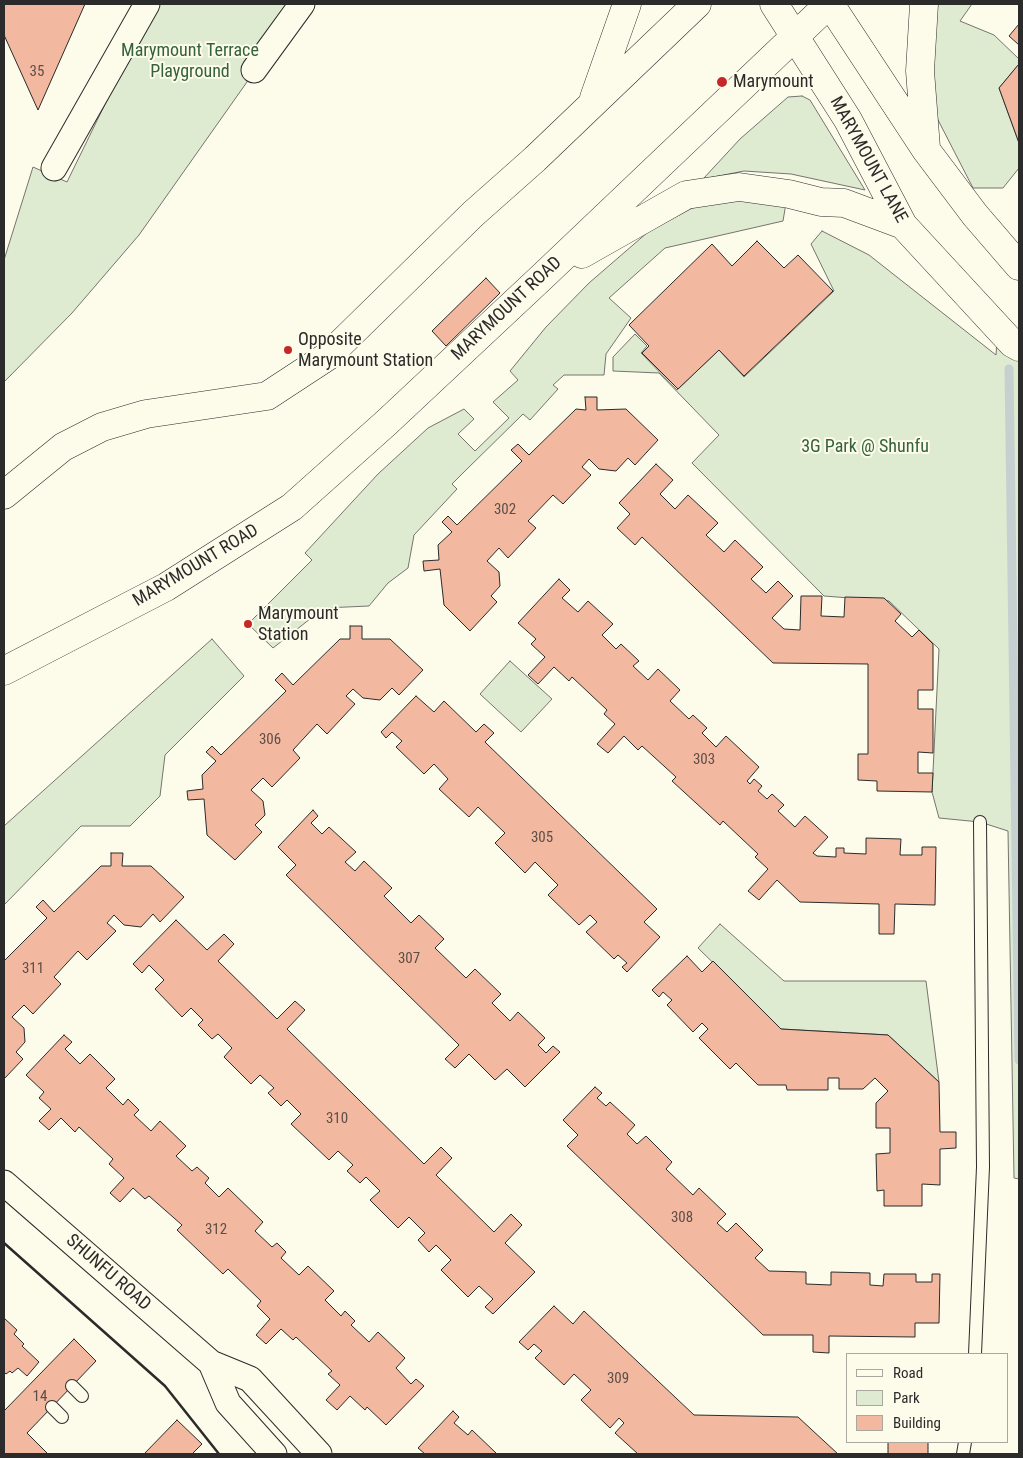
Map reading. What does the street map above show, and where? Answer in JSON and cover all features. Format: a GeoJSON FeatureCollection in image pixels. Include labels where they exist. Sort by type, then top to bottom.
{"type":"FeatureCollection","features":[{"type":"Feature","properties":{"kind":"main road"},"geometry":{"type":"LineString","coordinates":[[590,106],[627,4]]}},
{"type":"Feature","properties":{"kind":"main road"},"geometry":{"type":"LineString","coordinates":[[4,495],[63,447],[102,427],[146,414],[267,396],[328,356],[474,214],[696,4]]}},
{"type":"Feature","properties":{"kind":"main road","name":"MARYMOUNT LANE"},"geometry":{"type":"LineString","coordinates":[[774,4],[848,120],[903,225],[1012,343],[1019,348]]}},
{"type":"Feature","properties":{"kind":"main road"},"geometry":{"type":"LineString","coordinates":[[830,4],[926,150],[975,215],[1019,266]]}},
{"type":"Feature","properties":{"kind":"main road","name":"MARYMOUNT ROAD"},"geometry":{"type":"LineString","coordinates":[[4,671],[166,587],[292,507],[386,423],[830,4]]}},
{"type":"Feature","properties":{"kind":"main road"},"geometry":{"type":"LineString","coordinates":[[924,4],[920,71],[926,150]]}},
{"type":"Feature","properties":{"kind":"main road"},"geometry":{"type":"LineString","coordinates":[[543,276],[686,195],[730,188],[739,187],[788,194],[821,202],[844,203],[903,225]]}},
{"type":"Feature","properties":{"kind":"street"},"geometry":{"type":"LineString","coordinates":[[54,168],[147,4]]}},
{"type":"Feature","properties":{"kind":"street"},"geometry":{"type":"LineString","coordinates":[[254,70],[302,4]]}},
{"type":"Feature","properties":{"kind":"street","name":"SHUNFU ROAD"},"geometry":{"type":"LineString","coordinates":[[4,1183],[211,1363],[250,1379],[319,1454]]}},
{"type":"Feature","properties":{"kind":"street","name":"SHUNFU ROAD"},"geometry":{"type":"LineString","coordinates":[[211,1363],[228,1404],[274,1454]]}},
{"type":"Feature","properties":{"kind":"lane"},"geometry":{"type":"LineString","coordinates":[[975,1353],[983,1166],[980,822]]}},
{"type":"Feature","properties":{"kind":"lane"},"geometry":{"type":"LineString","coordinates":[[72,1386],[82,1396]]}},
{"type":"Feature","properties":{"kind":"lane"},"geometry":{"type":"LineString","coordinates":[[52,1407],[62,1417]]}},
{"type":"Feature","properties":{"kind":"green space","name":"Marymount Terrace Playground"},"geometry":{"type":"Polygon","coordinates":[[[154,4],[302,4],[139,235],[72,313],[4,382],[4,260],[33,167],[67,182],[154,4]]]}},
{"type":"Feature","properties":{"kind":"green space"},"geometry":{"type":"Polygon","coordinates":[[[938,4],[972,4],[960,21],[994,35],[1019,59],[1019,64],[999,88],[1019,143],[1019,168],[1003,188],[973,188],[937,118],[930,45],[938,4]]]}},
{"type":"Feature","properties":{"kind":"green space"},"geometry":{"type":"Polygon","coordinates":[[[802,96],[810,100],[865,190],[791,174],[744,171],[703,179],[740,139],[788,97],[802,96]]]}},
{"type":"Feature","properties":{"kind":"green space"},"geometry":{"type":"Polygon","coordinates":[[[729,200],[786,203],[783,221],[665,248],[609,298],[631,318],[606,354],[604,375],[564,375],[553,385],[558,389],[530,420],[523,414],[452,484],[457,489],[414,535],[408,568],[388,583],[369,606],[324,608],[273,648],[248,624],[312,560],[305,553],[378,474],[428,428],[464,409],[474,419],[458,434],[475,451],[509,418],[493,402],[518,380],[510,371],[546,327],[589,283],[648,232],[696,206],[729,200]]]}},
{"type":"Feature","properties":{"kind":"green space","name":"3G Park @ Shunfu"},"geometry":{"type":"Polygon","coordinates":[[[822,231],[869,255],[996,355],[997,339],[1019,355],[1019,1179],[1014,1178],[1008,831],[980,822],[939,818],[932,792],[939,649],[889,601],[824,596],[692,463],[719,435],[659,373],[613,371],[613,357],[635,334],[647,346],[641,353],[677,390],[719,350],[744,377],[834,291],[811,244],[822,231]]]}},
{"type":"Feature","properties":{"kind":"green space"},"geometry":{"type":"Polygon","coordinates":[[[212,639],[244,676],[165,755],[160,796],[130,826],[81,826],[4,905],[4,826],[212,639]]]}},
{"type":"Feature","properties":{"kind":"green space"},"geometry":{"type":"Polygon","coordinates":[[[510,661],[552,699],[521,732],[480,694],[510,661]]]}},
{"type":"Feature","properties":{"kind":"green space"},"geometry":{"type":"Polygon","coordinates":[[[720,924],[784,981],[926,981],[939,1082],[888,1035],[781,1029],[698,948],[720,924]]]}},
{"type":"Feature","properties":{"kind":"building"},"geometry":{"type":"Polygon","coordinates":[[[4,4],[85,4],[38,110],[4,35],[4,4]]]}},
{"type":"Feature","properties":{"kind":"building"},"geometry":{"type":"Polygon","coordinates":[[[1019,24],[1019,45],[1009,36],[1019,24]]]}},
{"type":"Feature","properties":{"kind":"building"},"geometry":{"type":"Polygon","coordinates":[[[1019,64],[1019,143],[999,88],[1019,64]]]}},
{"type":"Feature","properties":{"kind":"building"},"geometry":{"type":"Polygon","coordinates":[[[757,241],[784,268],[798,255],[833,291],[744,376],[719,350],[678,389],[642,353],[649,346],[629,325],[712,244],[732,266],[757,241]]]}},
{"type":"Feature","properties":{"kind":"building"},"geometry":{"type":"Polygon","coordinates":[[[486,278],[500,293],[446,346],[432,331],[486,278]]]}},
{"type":"Feature","properties":{"kind":"building"},"geometry":{"type":"Polygon","coordinates":[[[585,397],[597,397],[597,410],[626,409],[658,440],[635,465],[628,458],[616,471],[599,469],[589,459],[582,467],[591,475],[563,504],[553,495],[528,521],[536,528],[508,558],[499,548],[487,561],[499,572],[500,586],[491,596],[497,602],[470,631],[444,605],[440,569],[424,571],[423,561],[439,560],[438,545],[452,532],[442,522],[448,516],[457,525],[522,461],[511,450],[518,444],[529,455],[576,409],[586,410],[585,397]]]}},
{"type":"Feature","properties":{"kind":"building"},"geometry":{"type":"Polygon","coordinates":[[[656,464],[673,480],[660,494],[675,509],[688,495],[718,523],[706,535],[724,552],[735,540],[763,567],[751,579],[766,593],[778,581],[793,596],[772,618],[784,629],[800,630],[801,596],[822,596],[821,616],[844,617],[845,597],[884,598],[901,614],[895,621],[912,637],[919,630],[933,644],[933,690],[918,690],[918,709],[933,709],[933,753],[918,752],[918,773],[933,773],[932,792],[877,791],[877,781],[858,780],[858,754],[868,754],[868,664],[773,663],[642,537],[635,545],[617,528],[630,514],[619,503],[656,464]]]}},
{"type":"Feature","properties":{"kind":"building"},"geometry":{"type":"Polygon","coordinates":[[[559,579],[570,590],[562,598],[578,612],[588,601],[613,624],[602,635],[616,649],[621,644],[639,661],[633,666],[648,680],[658,669],[680,690],[670,701],[689,719],[693,715],[707,728],[702,733],[716,747],[726,736],[759,767],[747,781],[750,784],[754,779],[762,786],[758,791],[767,799],[772,794],[784,805],[778,811],[795,827],[805,816],[828,837],[813,853],[817,856],[836,857],[836,848],[844,848],[844,853],[866,854],[866,838],[901,839],[900,855],[922,855],[922,847],[936,847],[935,905],[895,904],[894,934],[879,934],[879,904],[800,902],[777,880],[759,900],[748,891],[768,869],[755,857],[758,854],[723,821],[720,825],[672,781],[676,777],[642,746],[638,750],[624,736],[608,753],[597,744],[615,724],[604,714],[607,710],[572,677],[569,681],[554,667],[538,684],[528,675],[545,657],[531,644],[536,639],[518,623],[559,579]]]}},
{"type":"Feature","properties":{"kind":"building"},"geometry":{"type":"Polygon","coordinates":[[[350,626],[362,626],[362,639],[390,639],[423,670],[399,695],[392,688],[380,700],[363,698],[353,689],[346,696],[355,704],[327,734],[317,724],[293,750],[300,758],[272,787],[263,778],[251,790],[263,801],[265,815],[255,825],[262,832],[235,860],[207,835],[204,799],[188,800],[187,791],[203,789],[202,775],[216,761],[206,752],[212,746],[221,755],[286,691],[275,680],[282,673],[293,685],[340,639],[350,639],[350,626]]]}},
{"type":"Feature","properties":{"kind":"building"},"geometry":{"type":"Polygon","coordinates":[[[416,696],[434,712],[444,701],[476,732],[484,724],[494,733],[485,742],[657,909],[644,922],[660,937],[627,972],[622,967],[627,963],[618,955],[614,959],[586,932],[597,922],[590,915],[579,925],[548,895],[558,885],[535,862],[525,873],[495,843],[505,833],[478,807],[469,817],[439,789],[448,779],[434,764],[424,774],[396,747],[402,741],[392,732],[386,738],[381,732],[416,696]]]}},
{"type":"Feature","properties":{"kind":"building"},"geometry":{"type":"Polygon","coordinates":[[[313,810],[318,816],[311,823],[322,834],[329,827],[356,852],[345,862],[355,871],[364,861],[392,888],[384,896],[411,923],[419,915],[444,939],[435,948],[466,978],[475,969],[501,994],[492,1003],[510,1021],[518,1012],[545,1038],[538,1045],[546,1053],[553,1046],[560,1052],[525,1087],[507,1069],[495,1080],[469,1054],[455,1068],[445,1059],[459,1045],[286,875],[296,865],[278,847],[313,810]]]}},
{"type":"Feature","properties":{"kind":"building"},"geometry":{"type":"Polygon","coordinates":[[[111,853],[123,853],[122,866],[151,866],[184,897],[160,922],[153,914],[141,927],[124,925],[114,915],[107,923],[116,931],[87,960],[78,951],[54,977],[61,984],[33,1014],[24,1005],[12,1017],[24,1028],[25,1042],[16,1052],[23,1059],[4,1079],[4,961],[47,918],[36,907],[43,900],[54,912],[101,866],[111,866],[111,853]]]}},
{"type":"Feature","properties":{"kind":"building"},"geometry":{"type":"Polygon","coordinates":[[[176,920],[207,950],[224,934],[234,944],[218,961],[277,1019],[295,1001],[305,1010],[287,1029],[424,1164],[441,1147],[452,1158],[436,1175],[494,1232],[511,1214],[522,1225],[505,1243],[535,1272],[493,1314],[485,1307],[493,1299],[479,1286],[468,1297],[441,1270],[451,1260],[436,1245],[429,1252],[418,1240],[425,1233],[409,1217],[398,1228],[370,1200],[380,1191],[366,1177],[360,1183],[347,1171],[353,1165],[338,1151],[329,1160],[291,1124],[301,1114],[287,1100],[281,1106],[268,1093],[274,1088],[260,1075],[251,1084],[224,1057],[232,1048],[218,1034],[212,1039],[198,1025],[203,1020],[191,1008],[182,1017],[155,989],[164,980],[149,965],[142,973],[133,964],[176,920]]]}},
{"type":"Feature","properties":{"kind":"building"},"geometry":{"type":"Polygon","coordinates":[[[687,956],[702,972],[713,961],[781,1029],[888,1035],[939,1082],[940,1132],[956,1132],[956,1148],[940,1149],[940,1185],[922,1184],[922,1206],[884,1206],[884,1190],[877,1191],[876,1154],[890,1153],[890,1128],[876,1128],[876,1103],[888,1091],[875,1078],[863,1089],[839,1089],[839,1078],[828,1078],[828,1090],[787,1090],[786,1085],[758,1085],[736,1063],[730,1069],[699,1038],[708,1029],[702,1023],[693,1032],[667,1005],[672,1000],[663,992],[659,997],[652,990],[687,956]]]}},
{"type":"Feature","properties":{"kind":"building"},"geometry":{"type":"Polygon","coordinates":[[[64,1035],[72,1042],[65,1049],[80,1064],[90,1054],[115,1079],[106,1088],[123,1105],[128,1099],[139,1110],[134,1115],[151,1131],[160,1121],[186,1146],[176,1156],[192,1171],[197,1167],[209,1178],[205,1183],[219,1197],[228,1188],[263,1222],[255,1231],[272,1247],[277,1243],[286,1252],[281,1258],[299,1275],[308,1266],[334,1291],[325,1300],[341,1316],[345,1311],[355,1321],[351,1325],[369,1342],[378,1332],[405,1358],[396,1368],[411,1384],[416,1379],[424,1386],[386,1425],[367,1407],[365,1410],[350,1396],[337,1410],[326,1400],[340,1385],[328,1374],[332,1371],[296,1337],[293,1340],[281,1329],[266,1344],[256,1335],[270,1319],[257,1306],[261,1301],[228,1269],[223,1274],[177,1230],[182,1225],[149,1196],[145,1199],[133,1188],[120,1202],[110,1193],[124,1178],[109,1164],[113,1159],[79,1127],[75,1132],[61,1118],[49,1130],[39,1121],[51,1109],[39,1098],[44,1092],[26,1075],[64,1035]]]}},
{"type":"Feature","properties":{"kind":"building"},"geometry":{"type":"Polygon","coordinates":[[[595,1087],[602,1093],[597,1098],[606,1106],[610,1102],[635,1125],[627,1134],[637,1144],[646,1136],[672,1162],[666,1169],[693,1195],[699,1188],[726,1214],[717,1223],[727,1232],[736,1223],[763,1250],[755,1258],[769,1271],[806,1272],[806,1284],[831,1285],[831,1272],[870,1273],[870,1285],[883,1286],[884,1274],[916,1274],[916,1282],[932,1282],[932,1274],[940,1274],[939,1323],[915,1323],[915,1337],[829,1336],[829,1353],[813,1352],[813,1335],[763,1335],[567,1146],[578,1135],[563,1120],[595,1087]]]}},
{"type":"Feature","properties":{"kind":"building"},"geometry":{"type":"Polygon","coordinates":[[[554,1306],[573,1324],[584,1311],[694,1415],[798,1417],[838,1454],[638,1454],[615,1433],[624,1423],[619,1418],[610,1428],[581,1400],[591,1390],[574,1374],[564,1385],[535,1358],[542,1351],[534,1344],[528,1350],[519,1342],[554,1306]]]}},
{"type":"Feature","properties":{"kind":"building"},"geometry":{"type":"Polygon","coordinates":[[[4,1318],[17,1330],[14,1334],[24,1344],[22,1346],[39,1362],[27,1376],[18,1368],[12,1373],[10,1371],[6,1374],[4,1372],[4,1318]]]}},
{"type":"Feature","properties":{"kind":"building"},"geometry":{"type":"Polygon","coordinates":[[[74,1339],[96,1361],[27,1433],[48,1454],[4,1454],[4,1411],[74,1339]]]}},
{"type":"Feature","properties":{"kind":"building"},"geometry":{"type":"Polygon","coordinates":[[[453,1411],[459,1417],[454,1423],[468,1435],[472,1430],[495,1454],[425,1454],[418,1448],[453,1411]]]}},
{"type":"Feature","properties":{"kind":"building"},"geometry":{"type":"Polygon","coordinates":[[[177,1420],[202,1444],[192,1454],[144,1454],[177,1420]]]}},
{"type":"Feature","properties":{"kind":"building"},"geometry":{"type":"Polygon","coordinates":[[[888,1443],[928,1443],[928,1454],[888,1454],[888,1443]]]}},
{"type":"Feature","properties":{"kind":"waterway"},"geometry":{"type":"LineString","coordinates":[[1009,369],[1019,1060]]}},
{"type":"Feature","properties":{"kind":"wall"},"geometry":{"type":"LineString","coordinates":[[4,1243],[165,1386],[219,1454]]}},
{"type":"Feature","properties":{"kind":"place","name":"Marymount"},"geometry":{"type":"Point","coordinates":[722,82]}},
{"type":"Feature","properties":{"kind":"place","name":"Opposite Marymount Station"},"geometry":{"type":"Point","coordinates":[288,350]}},
{"type":"Feature","properties":{"kind":"place","name":"Marymount Station"},"geometry":{"type":"Point","coordinates":[248,624]}}]}
